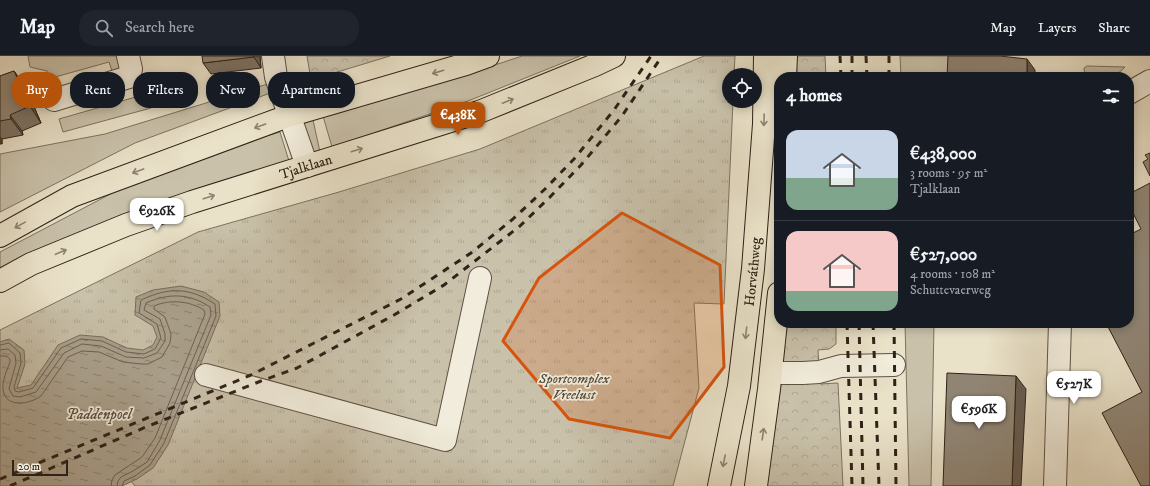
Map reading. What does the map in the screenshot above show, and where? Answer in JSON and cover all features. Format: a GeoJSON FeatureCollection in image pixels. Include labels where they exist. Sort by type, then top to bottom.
{"type":"FeatureCollection","features":[{"type":"Feature","properties":{"kind":"main road"},"geometry":{"type":"LineString","coordinates":[[0,236],[72,196],[288,116],[466,64],[488,56]]}},
{"type":"Feature","properties":{"kind":"main road","name":"Tjalklaan"},"geometry":{"type":"LineString","coordinates":[[0,280],[31,264],[126,225],[479,112],[614,56]]}},
{"type":"Feature","properties":{"kind":"main road"},"geometry":{"type":"LineString","coordinates":[[786,56],[786,72]]}},
{"type":"Feature","properties":{"kind":"main road","name":"Horváthweg"},"geometry":{"type":"LineString","coordinates":[[718,486],[739,386],[753,270],[764,124],[765,61]]}},
{"type":"Feature","properties":{"kind":"main road","name":"Horváthweg"},"geometry":{"type":"LineString","coordinates":[[756,486],[776,328]]}},
{"type":"Feature","properties":{"kind":"street"},"geometry":{"type":"LineString","coordinates":[[273,56],[276,77],[288,116],[307,166]]}},
{"type":"Feature","properties":{"kind":"street"},"geometry":{"type":"LineString","coordinates":[[62,98],[129,77],[132,57]]}},
{"type":"Feature","properties":{"kind":"street"},"geometry":{"type":"LineString","coordinates":[[1134,90],[1150,81]]}},
{"type":"Feature","properties":{"kind":"street"},"geometry":{"type":"LineString","coordinates":[[206,375],[445,440],[480,278]]}},
{"type":"Feature","properties":{"kind":"street"},"geometry":{"type":"LineString","coordinates":[[1055,486],[1060,328]]}},
{"type":"Feature","properties":{"kind":"street"},"geometry":{"type":"LineString","coordinates":[[771,373],[819,372],[841,366],[894,365]]}},
{"type":"Feature","properties":{"kind":"highlighted area"},"geometry":{"type":"Polygon","coordinates":[[[622,213],[720,265],[724,367],[670,438],[569,419],[503,341],[539,278],[622,213]]]}},
{"type":"Feature","properties":{"kind":"green space"},"geometry":{"type":"Polygon","coordinates":[[[28,56],[120,56],[122,67],[116,72],[112,72],[109,62],[62,75],[62,72],[47,72],[30,67],[28,56]]]}},
{"type":"Feature","properties":{"kind":"green space"},"geometry":{"type":"Polygon","coordinates":[[[307,56],[390,56],[337,72],[310,72],[307,56]]]}},
{"type":"Feature","properties":{"kind":"green space"},"geometry":{"type":"Polygon","coordinates":[[[522,56],[580,56],[468,101],[332,147],[323,116],[350,108],[355,108],[355,106],[522,56]]]}},
{"type":"Feature","properties":{"kind":"green space","name":"Sportcomplex Vreelust"},"geometry":{"type":"Polygon","coordinates":[[[704,56],[735,56],[734,68],[722,68],[722,108],[733,108],[724,304],[694,303],[699,388],[673,486],[135,486],[113,459],[0,486],[0,330],[198,232],[339,192],[480,149],[704,56]]]}},
{"type":"Feature","properties":{"kind":"green space"},"geometry":{"type":"Polygon","coordinates":[[[793,56],[825,56],[826,72],[793,72],[793,56]]]}},
{"type":"Feature","properties":{"kind":"green space"},"geometry":{"type":"Polygon","coordinates":[[[900,56],[955,56],[954,72],[901,72],[900,56]]]}},
{"type":"Feature","properties":{"kind":"green space"},"geometry":{"type":"Polygon","coordinates":[[[1087,66],[1125,67],[1120,72],[1084,72],[1084,68],[1087,66]]]}},
{"type":"Feature","properties":{"kind":"green space"},"geometry":{"type":"Polygon","coordinates":[[[268,84],[268,94],[260,97],[260,86],[268,84]]]}},
{"type":"Feature","properties":{"kind":"green space"},"geometry":{"type":"Polygon","coordinates":[[[133,98],[133,108],[151,108],[63,132],[59,119],[97,108],[125,108],[125,100],[133,98]]]}},
{"type":"Feature","properties":{"kind":"green space"},"geometry":{"type":"Polygon","coordinates":[[[206,103],[206,108],[230,108],[135,143],[0,212],[0,154],[105,134],[190,108],[198,108],[198,105],[206,103]]]}},
{"type":"Feature","properties":{"kind":"green space"},"geometry":{"type":"Polygon","coordinates":[[[313,120],[320,152],[312,154],[303,122],[313,120]]]}},
{"type":"Feature","properties":{"kind":"green space"},"geometry":{"type":"Polygon","coordinates":[[[280,132],[289,161],[0,270],[0,252],[118,190],[196,157],[280,132]]]}},
{"type":"Feature","properties":{"kind":"green space"},"geometry":{"type":"Polygon","coordinates":[[[783,328],[836,328],[836,344],[829,349],[818,350],[820,384],[838,383],[843,486],[764,486],[783,328]]]}},
{"type":"Feature","properties":{"kind":"green space"},"geometry":{"type":"Polygon","coordinates":[[[905,328],[934,328],[931,486],[909,486],[905,328]]]}},
{"type":"Feature","properties":{"kind":"water","name":"Paddenpoel"},"geometry":{"type":"Polygon","coordinates":[[[181,286],[204,292],[219,302],[220,316],[168,445],[153,468],[137,479],[122,486],[0,486],[0,342],[9,339],[24,350],[25,364],[17,388],[31,385],[58,345],[80,335],[103,337],[127,348],[143,350],[153,345],[157,337],[153,326],[135,315],[136,297],[153,290],[181,286]]]}},
{"type":"Feature","properties":{"kind":"building"},"geometry":{"type":"Polygon","coordinates":[[[202,56],[253,56],[254,57],[203,63],[202,56]]]}},
{"type":"Feature","properties":{"kind":"building"},"geometry":{"type":"Polygon","coordinates":[[[948,56],[1000,56],[1027,59],[1027,72],[947,72],[948,56]]]}},
{"type":"Feature","properties":{"kind":"building"},"geometry":{"type":"Polygon","coordinates":[[[14,71],[12,72],[12,108],[26,108],[10,115],[11,119],[0,121],[0,76],[14,71]]]}},
{"type":"Feature","properties":{"kind":"building"},"geometry":{"type":"Polygon","coordinates":[[[1150,153],[1150,176],[1143,162],[1148,159],[1145,155],[1150,153]]]}},
{"type":"Feature","properties":{"kind":"building"},"geometry":{"type":"Polygon","coordinates":[[[1150,183],[1150,486],[1141,486],[1102,413],[1142,392],[1109,328],[1134,328],[1134,232],[1141,229],[1134,215],[1134,191],[1150,183]]]}},
{"type":"Feature","properties":{"kind":"building"},"geometry":{"type":"Polygon","coordinates":[[[947,373],[1016,376],[1012,486],[943,486],[947,373]]]}},
{"type":"Feature","properties":{"kind":"railway"},"geometry":{"type":"LineString","coordinates":[[0,479],[251,375],[401,299],[471,253],[513,219],[545,189],[574,159],[614,110],[651,56]]}},
{"type":"Feature","properties":{"kind":"railway"},"geometry":{"type":"LineString","coordinates":[[10,486],[146,427],[297,368],[394,315],[444,285],[520,226],[581,165],[622,116],[662,56]]}},
{"type":"Feature","properties":{"kind":"railway"},"geometry":{"type":"LineString","coordinates":[[840,56],[841,72]]}},
{"type":"Feature","properties":{"kind":"railway"},"geometry":{"type":"LineString","coordinates":[[852,56],[852,72]]}},
{"type":"Feature","properties":{"kind":"railway"},"geometry":{"type":"LineString","coordinates":[[866,56],[867,72]]}},
{"type":"Feature","properties":{"kind":"railway"},"geometry":{"type":"LineString","coordinates":[[889,56],[889,72]]}},
{"type":"Feature","properties":{"kind":"railway"},"geometry":{"type":"LineString","coordinates":[[847,328],[852,486]]}},
{"type":"Feature","properties":{"kind":"railway"},"geometry":{"type":"LineString","coordinates":[[859,328],[863,486]]}},
{"type":"Feature","properties":{"kind":"railway"},"geometry":{"type":"LineString","coordinates":[[873,328],[879,486]]}},
{"type":"Feature","properties":{"kind":"railway"},"geometry":{"type":"LineString","coordinates":[[894,328],[896,486]]}}]}
